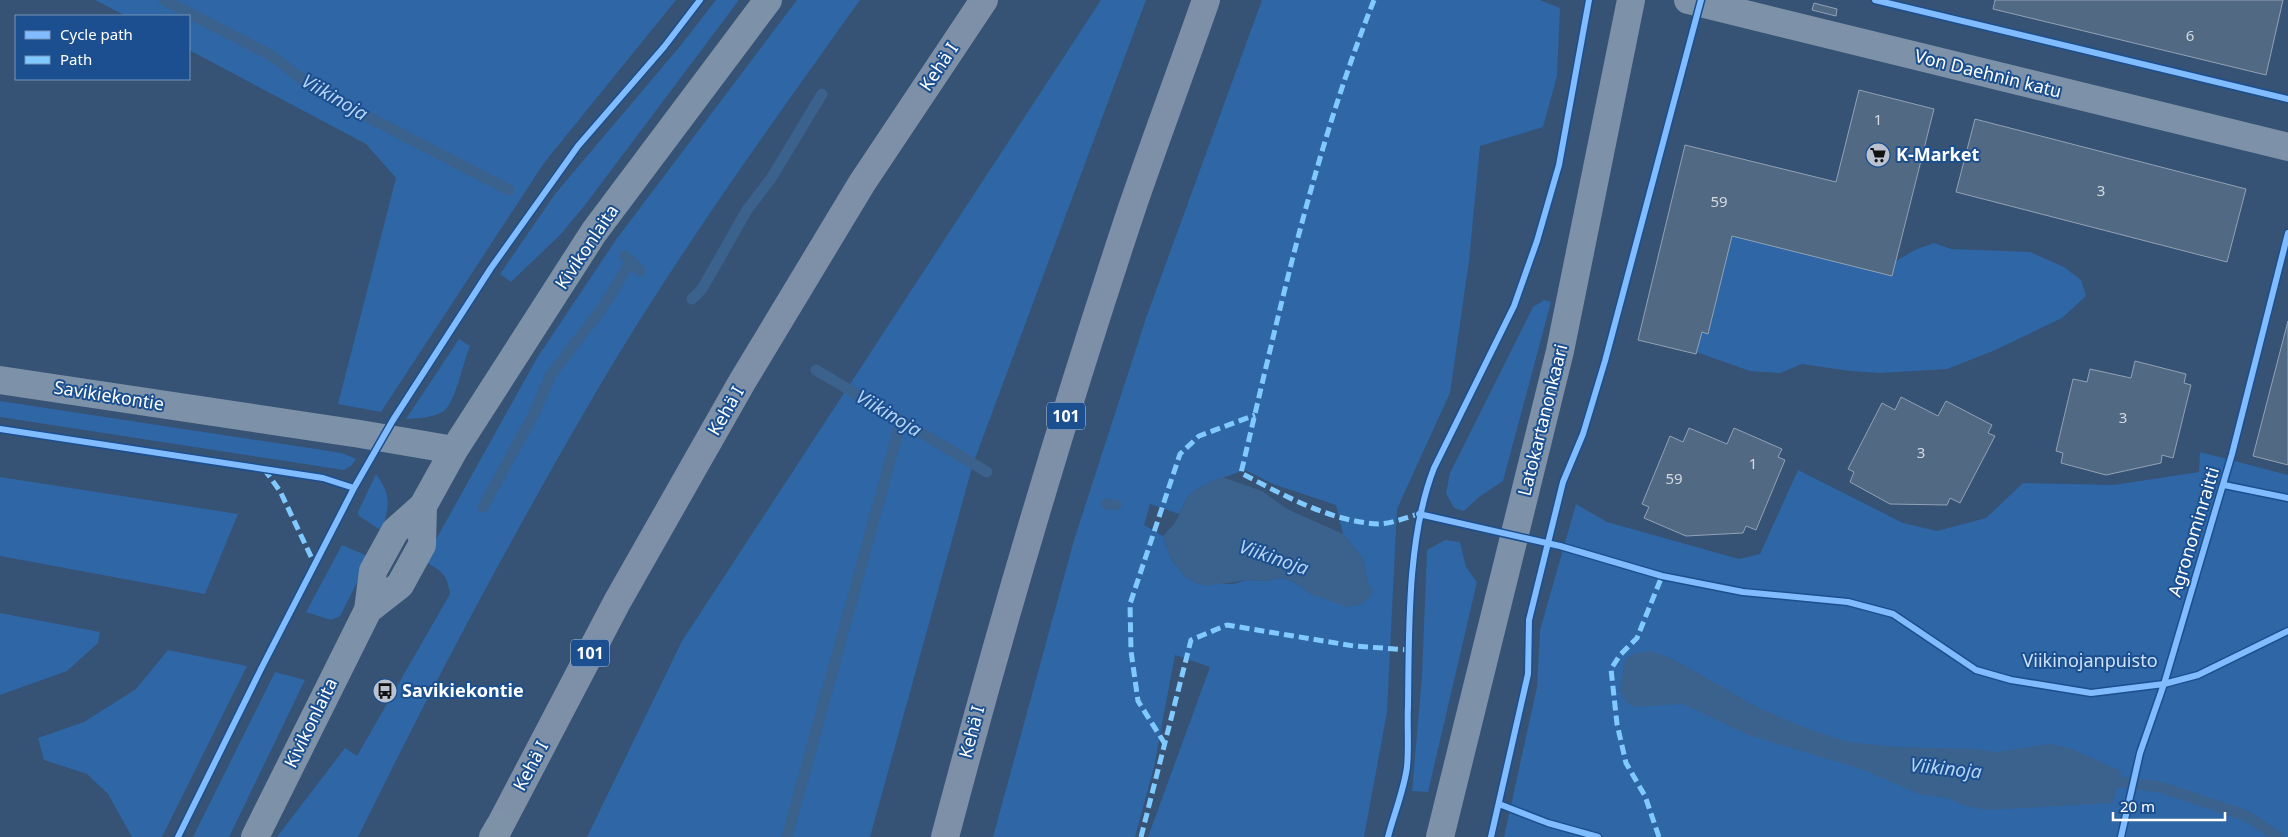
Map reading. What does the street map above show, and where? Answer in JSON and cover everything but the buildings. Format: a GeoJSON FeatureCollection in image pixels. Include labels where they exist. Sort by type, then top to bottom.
{"type":"FeatureCollection","features":[{"type":"Feature","properties":{"kind":"highway","name":"Kehä I"},"geometry":{"type":"LineString","coordinates":[[495,834],[617,602],[742,382],[862,183],[984,0]]}},
{"type":"Feature","properties":{"kind":"highway","name":"Kehä I"},"geometry":{"type":"LineString","coordinates":[[944,837],[990,665],[1080,368],[1133,206],[1206,0]]}},
{"type":"Feature","properties":{"kind":"street","name":"Kivikonlaita"},"geometry":{"type":"LineString","coordinates":[[256,837],[368,610],[373,571],[395,531],[423,506],[454,450],[594,232],[768,0]]}},
{"type":"Feature","properties":{"kind":"street","name":"Latokartanonkaari"},"geometry":{"type":"LineString","coordinates":[[1440,837],[1560,351],[1631,0]]}},
{"type":"Feature","properties":{"kind":"street","name":"Von Daehnin katu"},"geometry":{"type":"LineString","coordinates":[[1688,0],[2288,148]]}},
{"type":"Feature","properties":{"kind":"street","name":"Savikiekontie"},"geometry":{"type":"LineString","coordinates":[[0,380],[454,450]]}},
{"type":"Feature","properties":{"kind":"green space"},"geometry":{"type":"Polygon","coordinates":[[[95,0],[676,0],[544,163],[381,412],[338,404],[396,178],[366,144],[190,51],[190,15],[124,15],[95,0]]]}},
{"type":"Feature","properties":{"kind":"green space"},"geometry":{"type":"Polygon","coordinates":[[[716,0],[739,0],[585,205],[561,234],[511,282],[500,274],[555,194],[681,45],[716,0]]]}},
{"type":"Feature","properties":{"kind":"green space"},"geometry":{"type":"Polygon","coordinates":[[[797,0],[860,0],[693,239],[660,288],[599,387],[474,610],[358,837],[277,837],[345,748],[357,756],[450,594],[447,581],[442,573],[424,561],[537,358],[615,241],[797,0]]]}},
{"type":"Feature","properties":{"kind":"green space"},"geometry":{"type":"Polygon","coordinates":[[[1101,0],[1146,0],[973,464],[870,837],[587,837],[682,641],[1101,0]]]}},
{"type":"Feature","properties":{"kind":"green space"},"geometry":{"type":"Polygon","coordinates":[[[1262,0],[1540,0],[1560,8],[1557,76],[1543,127],[1480,146],[1469,261],[1450,393],[1397,509],[1387,712],[1364,837],[1148,837],[1210,667],[1175,655],[1154,767],[1135,837],[993,837],[1074,540],[1146,318],[1262,0]],[[1245,470],[1205,484],[1188,496],[1179,514],[1150,504],[1144,525],[1163,536],[1171,559],[1185,577],[1199,584],[1233,584],[1247,580],[1268,581],[1280,578],[1292,581],[1311,594],[1321,596],[1368,584],[1363,559],[1343,534],[1336,505],[1273,484],[1245,470]]]}},
{"type":"Feature","properties":{"kind":"green space"},"geometry":{"type":"Polygon","coordinates":[[[1732,236],[1876,272],[1917,249],[1934,243],[1951,249],[2030,252],[2064,267],[2081,280],[2086,296],[2062,318],[1993,351],[1947,369],[1880,373],[1802,364],[1780,373],[1750,371],[1696,352],[1702,332],[1708,333],[1732,236]]]}},
{"type":"Feature","properties":{"kind":"green space"},"geometry":{"type":"Polygon","coordinates":[[[1544,300],[1551,302],[1503,481],[1479,497],[1464,511],[1454,508],[1446,493],[1450,473],[1533,307],[1544,300]]]}},
{"type":"Feature","properties":{"kind":"green space"},"geometry":{"type":"Polygon","coordinates":[[[459,339],[470,346],[448,406],[444,411],[436,415],[406,419],[459,339]]]}},
{"type":"Feature","properties":{"kind":"green space"},"geometry":{"type":"Polygon","coordinates":[[[0,401],[342,453],[356,459],[351,466],[344,470],[0,417],[0,401]]]}},
{"type":"Feature","properties":{"kind":"green space","name":"Viikinojanpuisto"},"geometry":{"type":"Polygon","coordinates":[[[2200,452],[2288,475],[2288,837],[1504,837],[1537,687],[1540,630],[1576,504],[1607,522],[1739,559],[1760,554],[1798,470],[1903,523],[1937,531],[1986,518],[2023,483],[2114,485],[2199,472],[2200,452]]]}},
{"type":"Feature","properties":{"kind":"green space"},"geometry":{"type":"Polygon","coordinates":[[[376,474],[385,489],[388,501],[382,531],[359,516],[358,512],[376,474]]]}},
{"type":"Feature","properties":{"kind":"green space"},"geometry":{"type":"Polygon","coordinates":[[[0,477],[238,514],[205,594],[0,556],[0,477]]]}},
{"type":"Feature","properties":{"kind":"green space"},"geometry":{"type":"Polygon","coordinates":[[[1445,540],[1460,542],[1466,567],[1477,582],[1428,792],[1412,791],[1422,676],[1427,550],[1445,540]]]}},
{"type":"Feature","properties":{"kind":"green space"},"geometry":{"type":"Polygon","coordinates":[[[342,545],[370,557],[340,616],[331,620],[306,612],[342,545]]]}},
{"type":"Feature","properties":{"kind":"green space"},"geometry":{"type":"Polygon","coordinates":[[[0,613],[100,632],[98,643],[67,671],[0,695],[0,613]]]}},
{"type":"Feature","properties":{"kind":"green space"},"geometry":{"type":"Polygon","coordinates":[[[168,650],[247,666],[162,837],[132,837],[108,794],[87,774],[44,760],[38,738],[84,722],[136,689],[168,650]]]}},
{"type":"Feature","properties":{"kind":"green space"},"geometry":{"type":"Polygon","coordinates":[[[275,672],[305,680],[229,837],[193,837],[275,672]]]}},
{"type":"Feature","properties":{"kind":"water"},"geometry":{"type":"Polygon","coordinates":[[[1222,477],[1262,491],[1287,509],[1343,534],[1363,559],[1368,584],[1373,591],[1368,599],[1360,605],[1347,607],[1311,594],[1292,581],[1280,578],[1268,581],[1247,580],[1208,586],[1185,577],[1171,559],[1163,536],[1175,523],[1188,496],[1205,484],[1222,477]]]}},
{"type":"Feature","properties":{"kind":"water"},"geometry":{"type":"Polygon","coordinates":[[[1650,651],[1673,659],[1757,707],[1803,727],[1848,742],[1898,747],[1975,749],[1997,752],[2049,744],[2069,748],[2121,771],[2119,783],[2112,803],[1988,810],[1966,806],[1947,798],[1919,794],[1864,770],[1751,736],[1683,704],[1635,707],[1627,703],[1620,691],[1625,659],[1636,653],[1650,651]]]}},
{"type":"Feature","properties":{"kind":"waterway","name":"Viikinoja"},"geometry":{"type":"LineString","coordinates":[[164,0],[272,56],[316,90],[509,190]]}},
{"type":"Feature","properties":{"kind":"waterway"},"geometry":{"type":"LineString","coordinates":[[692,299],[702,289],[747,210],[772,177],[822,94]]}},
{"type":"Feature","properties":{"kind":"waterway","name":"Viikinoja"},"geometry":{"type":"LineString","coordinates":[[625,256],[640,271]]}},
{"type":"Feature","properties":{"kind":"waterway"},"geometry":{"type":"LineString","coordinates":[[483,507],[534,414],[550,376],[603,307],[631,261]]}},
{"type":"Feature","properties":{"kind":"waterway","name":"Viikinoja"},"geometry":{"type":"LineString","coordinates":[[816,370],[987,472]]}},
{"type":"Feature","properties":{"kind":"waterway"},"geometry":{"type":"LineString","coordinates":[[787,837],[901,421]]}},
{"type":"Feature","properties":{"kind":"waterway","name":"Viikinoja"},"geometry":{"type":"LineString","coordinates":[[1106,504],[1116,505]]}},
{"type":"Feature","properties":{"kind":"waterway","name":"Viikinoja"},"geometry":{"type":"LineString","coordinates":[[2106,780],[2160,787],[2247,816],[2278,837]]}},
{"type":"Feature","properties":{"kind":"marked path"},"geometry":{"type":"LineString","coordinates":[[1374,0],[1352,58],[1315,175],[1241,473],[1307,506],[1342,518],[1383,524],[1419,514]]}},
{"type":"Feature","properties":{"kind":"marked path"},"geometry":{"type":"LineString","coordinates":[[1165,744],[1138,701],[1131,651],[1130,604],[1180,454],[1199,436],[1255,415]]}},
{"type":"Feature","properties":{"kind":"marked path"},"geometry":{"type":"LineString","coordinates":[[264,469],[280,491],[315,565]]}},
{"type":"Feature","properties":{"kind":"marked path"},"geometry":{"type":"LineString","coordinates":[[1659,837],[1645,796],[1626,763],[1617,724],[1611,669],[1620,655],[1637,638],[1662,576]]}},
{"type":"Feature","properties":{"kind":"marked path"},"geometry":{"type":"LineString","coordinates":[[1141,837],[1191,640],[1227,625],[1354,646],[1409,650]]}},
{"type":"Feature","properties":{"kind":"cycle path"},"geometry":{"type":"LineString","coordinates":[[178,837],[262,667],[354,488],[393,420],[491,268],[578,146],[664,47],[700,0]]}},
{"type":"Feature","properties":{"kind":"cycle path"},"geometry":{"type":"LineString","coordinates":[[1388,837],[1407,767],[1411,585],[1414,554],[1425,495],[1434,468],[1514,306],[1537,241],[1559,165],[1589,0]]}},
{"type":"Feature","properties":{"kind":"cycle path"},"geometry":{"type":"LineString","coordinates":[[1491,837],[1528,674],[1529,620],[1563,482],[1583,434],[1605,361],[1701,0]]}},
{"type":"Feature","properties":{"kind":"cycle path"},"geometry":{"type":"LineString","coordinates":[[1875,0],[2288,99]]}},
{"type":"Feature","properties":{"kind":"cycle path","name":"Agronominraitti"},"geometry":{"type":"LineString","coordinates":[[2121,837],[2140,753],[2164,684],[2232,454],[2288,233]]}},
{"type":"Feature","properties":{"kind":"cycle path"},"geometry":{"type":"LineString","coordinates":[[0,429],[323,478],[354,488]]}},
{"type":"Feature","properties":{"kind":"cycle path","name":"Agronominraitti"},"geometry":{"type":"LineString","coordinates":[[2224,485],[2288,498]]}},
{"type":"Feature","properties":{"kind":"cycle path"},"geometry":{"type":"LineString","coordinates":[[1419,514],[1560,546],[1662,576],[1743,592],[1848,602],[1893,614],[1976,670],[2011,680],[2091,693],[2164,684],[2198,675],[2288,631]]}},
{"type":"Feature","properties":{"kind":"cycle path"},"geometry":{"type":"LineString","coordinates":[[1499,804],[1548,823],[1598,837]]}},
{"type":"Feature","properties":{"kind":"place","name":"K-Market"},"geometry":{"type":"Point","coordinates":[1878,155]}},
{"type":"Feature","properties":{"kind":"place","name":"Savikiekontie"},"geometry":{"type":"Point","coordinates":[385,691]}}]}
